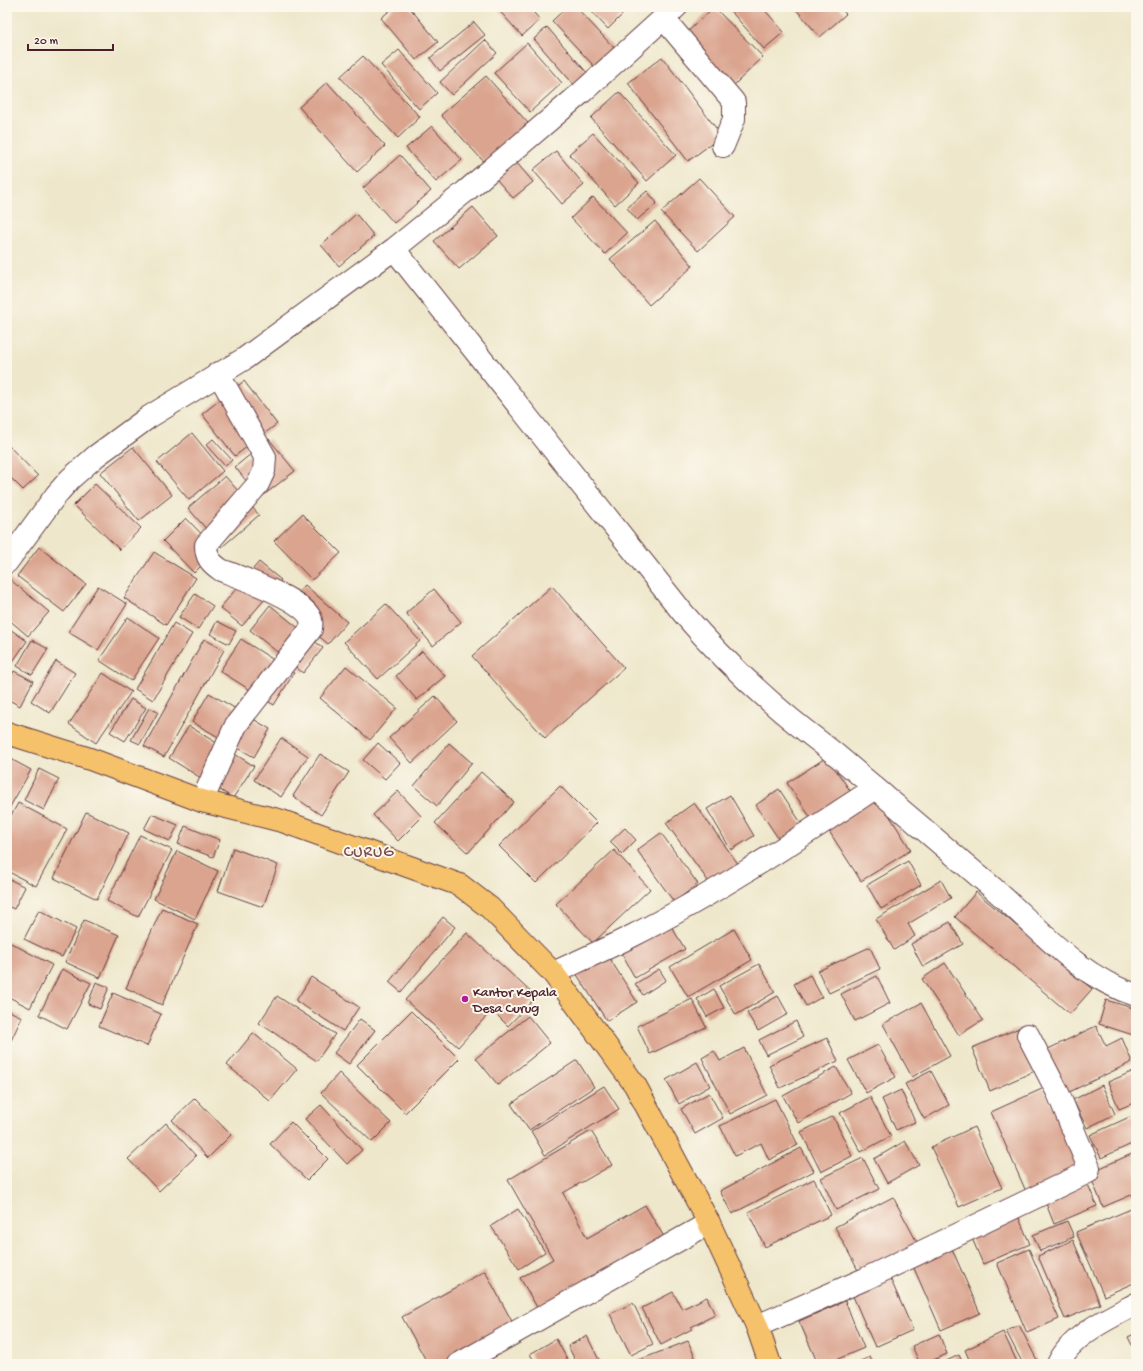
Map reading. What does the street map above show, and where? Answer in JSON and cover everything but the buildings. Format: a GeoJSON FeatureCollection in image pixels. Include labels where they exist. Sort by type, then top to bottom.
{"type":"FeatureCollection","features":[{"type":"Feature","properties":{"kind":"main road"},"geometry":{"type":"LineString","coordinates":[[7,733],[90,759],[202,801],[282,821],[460,886],[490,908],[553,973],[635,1085],[709,1223],[757,1326],[770,1364]]}},
{"type":"Feature","properties":{"kind":"street"},"geometry":{"type":"LineString","coordinates":[[7,562],[56,495],[70,479],[96,456],[148,417],[218,373],[244,359],[394,249],[497,165],[670,13],[734,102],[734,119],[723,146]]}},
{"type":"Feature","properties":{"kind":"street"},"geometry":{"type":"LineString","coordinates":[[394,249],[706,640],[772,703],[995,890],[1059,950],[1094,976],[1112,986],[1136,995]]}},
{"type":"Feature","properties":{"kind":"street"},"geometry":{"type":"LineString","coordinates":[[202,801],[236,725],[311,629],[311,620],[307,612],[286,597],[221,570],[212,564],[206,554],[206,545],[258,484],[264,471],[265,457],[218,373]]}},
{"type":"Feature","properties":{"kind":"street"},"geometry":{"type":"LineString","coordinates":[[553,973],[633,935],[719,887],[789,845],[875,788]]}},
{"type":"Feature","properties":{"kind":"street"},"geometry":{"type":"LineString","coordinates":[[757,1326],[865,1279],[1088,1172],[1089,1168],[1058,1093],[1028,1035]]}},
{"type":"Feature","properties":{"kind":"street"},"geometry":{"type":"LineString","coordinates":[[459,1364],[709,1223]]}},
{"type":"Feature","properties":{"kind":"street"},"geometry":{"type":"LineString","coordinates":[[1058,1364],[1062,1356],[1074,1341],[1136,1304]]}},
{"type":"Feature","properties":{"kind":"place","name":"Kantor Kepala Desa Curug"},"geometry":{"type":"Point","coordinates":[465,999]}},
{"type":"Feature","properties":{"kind":"district","name":"CURUG"},"geometry":{"type":"Point","coordinates":[369,850]}}]}
